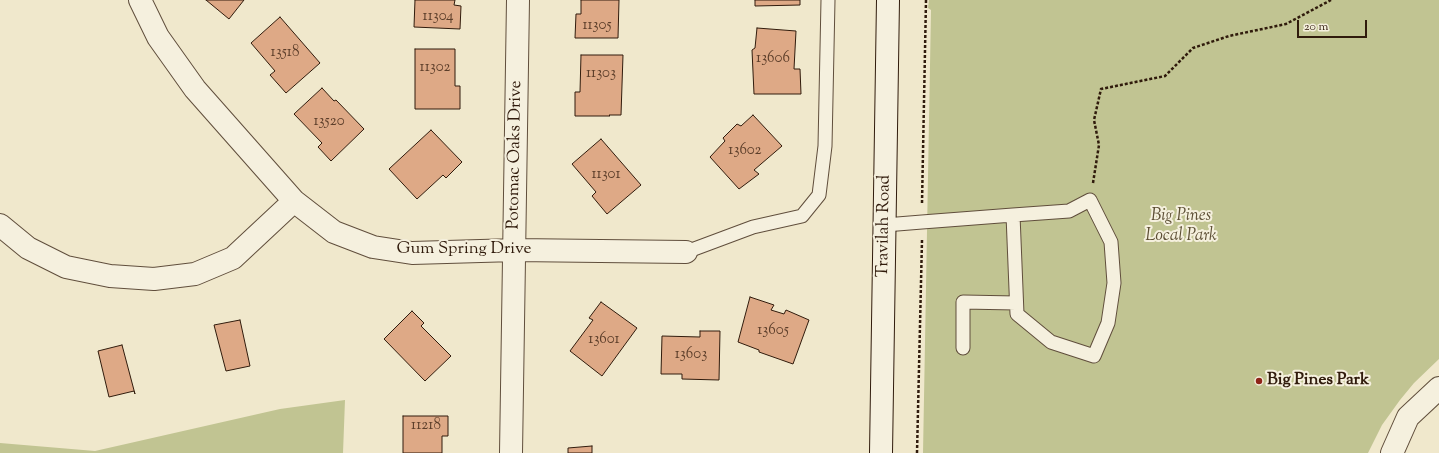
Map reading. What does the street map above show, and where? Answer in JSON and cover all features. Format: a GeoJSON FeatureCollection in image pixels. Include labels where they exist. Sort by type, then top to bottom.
{"type":"FeatureCollection","features":[{"type":"Feature","properties":{"kind":"street","name":"Gum Spring Drive"},"geometry":{"type":"LineString","coordinates":[[140,0],[158,37],[195,89],[294,201],[334,232],[372,247],[412,253],[515,250],[686,252]]}},
{"type":"Feature","properties":{"kind":"street","name":"Potomac Oaks Drive"},"geometry":{"type":"LineString","coordinates":[[511,453],[518,0]]}},
{"type":"Feature","properties":{"kind":"street","name":"Travilah Road"},"geometry":{"type":"LineString","coordinates":[[881,453],[888,0]]}},
{"type":"Feature","properties":{"kind":"street"},"geometry":{"type":"LineString","coordinates":[[0,226],[28,248],[66,267],[110,276],[154,279],[195,274],[233,258],[294,201]]}},
{"type":"Feature","properties":{"kind":"street"},"geometry":{"type":"LineString","coordinates":[[1392,453],[1408,417],[1439,388]]}},
{"type":"Feature","properties":{"kind":"lane"},"geometry":{"type":"LineString","coordinates":[[686,252],[753,227],[802,216],[819,196],[825,146],[828,0]]}},
{"type":"Feature","properties":{"kind":"lane"},"geometry":{"type":"LineString","coordinates":[[885,225],[1013,215],[1069,211],[1090,200],[1111,242],[1114,283],[1108,323],[1094,356],[1051,342],[1017,314],[1013,215]]}},
{"type":"Feature","properties":{"kind":"lane"},"geometry":{"type":"LineString","coordinates":[[963,348],[963,302],[1016,303]]}},
{"type":"Feature","properties":{"kind":"path"},"geometry":{"type":"LineString","coordinates":[[1090,200],[1099,145],[1094,120],[1101,89],[1165,76],[1193,48],[1229,36],[1286,24],[1331,0]]}},
{"type":"Feature","properties":{"kind":"green space","name":"Big Pines Local Park"},"geometry":{"type":"Polygon","coordinates":[[[929,0],[1439,0],[1439,359],[1414,383],[1400,400],[1382,425],[1368,453],[923,453],[931,10],[928,8],[929,0]]]}},
{"type":"Feature","properties":{"kind":"green space"},"geometry":{"type":"Polygon","coordinates":[[[345,400],[343,453],[0,453],[0,443],[95,451],[280,409],[345,400]]]}},
{"type":"Feature","properties":{"kind":"building"},"geometry":{"type":"Polygon","coordinates":[[[206,0],[244,0],[229,19],[206,0]]]}},
{"type":"Feature","properties":{"kind":"building"},"geometry":{"type":"Polygon","coordinates":[[[415,0],[455,0],[454,5],[461,6],[460,29],[414,27],[415,0]]]}},
{"type":"Feature","properties":{"kind":"building"},"geometry":{"type":"Polygon","coordinates":[[[581,0],[619,0],[618,38],[575,38],[576,14],[581,14],[581,0]]]}},
{"type":"Feature","properties":{"kind":"building"},"geometry":{"type":"Polygon","coordinates":[[[755,0],[800,0],[800,5],[755,6],[755,0]]]}},
{"type":"Feature","properties":{"kind":"building"},"geometry":{"type":"Polygon","coordinates":[[[280,17],[320,63],[286,93],[270,75],[275,71],[251,43],[280,17]]]}},
{"type":"Feature","properties":{"kind":"building"},"geometry":{"type":"Polygon","coordinates":[[[757,28],[796,31],[794,69],[800,69],[801,94],[754,94],[752,50],[755,48],[757,28]]]}},
{"type":"Feature","properties":{"kind":"building"},"geometry":{"type":"Polygon","coordinates":[[[415,49],[455,49],[455,86],[460,86],[460,109],[415,109],[415,49]]]}},
{"type":"Feature","properties":{"kind":"building"},"geometry":{"type":"Polygon","coordinates":[[[581,55],[623,55],[621,115],[575,116],[575,92],[580,92],[581,55]]]}},
{"type":"Feature","properties":{"kind":"building"},"geometry":{"type":"Polygon","coordinates":[[[322,88],[364,129],[331,161],[318,147],[322,143],[294,114],[322,88]]]}},
{"type":"Feature","properties":{"kind":"building"},"geometry":{"type":"Polygon","coordinates":[[[753,115],[782,146],[754,170],[759,174],[739,189],[710,157],[725,141],[723,138],[737,124],[741,126],[753,115]]]}},
{"type":"Feature","properties":{"kind":"building"},"geometry":{"type":"Polygon","coordinates":[[[431,130],[462,162],[446,178],[443,175],[417,199],[389,169],[431,130]]]}},
{"type":"Feature","properties":{"kind":"building"},"geometry":{"type":"Polygon","coordinates":[[[601,139],[641,185],[607,214],[592,196],[596,192],[572,164],[601,139]]]}},
{"type":"Feature","properties":{"kind":"building"},"geometry":{"type":"Polygon","coordinates":[[[750,297],[774,305],[771,310],[784,314],[786,310],[809,320],[793,364],[759,352],[759,350],[738,342],[750,297]]]}},
{"type":"Feature","properties":{"kind":"building"},"geometry":{"type":"Polygon","coordinates":[[[601,302],[637,328],[602,376],[570,351],[593,320],[589,318],[601,302]]]}},
{"type":"Feature","properties":{"kind":"building"},"geometry":{"type":"Polygon","coordinates":[[[412,311],[424,323],[421,326],[451,356],[425,381],[384,339],[412,311]]]}},
{"type":"Feature","properties":{"kind":"building"},"geometry":{"type":"Polygon","coordinates":[[[240,320],[250,366],[226,371],[214,325],[240,320]]]}},
{"type":"Feature","properties":{"kind":"building"},"geometry":{"type":"Polygon","coordinates":[[[700,331],[720,331],[719,380],[682,379],[682,374],[661,374],[662,336],[700,337],[700,331]]]}},
{"type":"Feature","properties":{"kind":"building"},"geometry":{"type":"Polygon","coordinates":[[[122,345],[135,394],[134,391],[109,397],[98,351],[122,345]]]}},
{"type":"Feature","properties":{"kind":"building"},"geometry":{"type":"Polygon","coordinates":[[[403,416],[448,416],[448,436],[442,436],[442,453],[403,453],[403,416]]]}},
{"type":"Feature","properties":{"kind":"building"},"geometry":{"type":"Polygon","coordinates":[[[592,446],[592,453],[568,453],[568,448],[592,446]]]}},
{"type":"Feature","properties":{"kind":"place","name":"Big Pines Park"},"geometry":{"type":"Point","coordinates":[1259,381]}}]}
